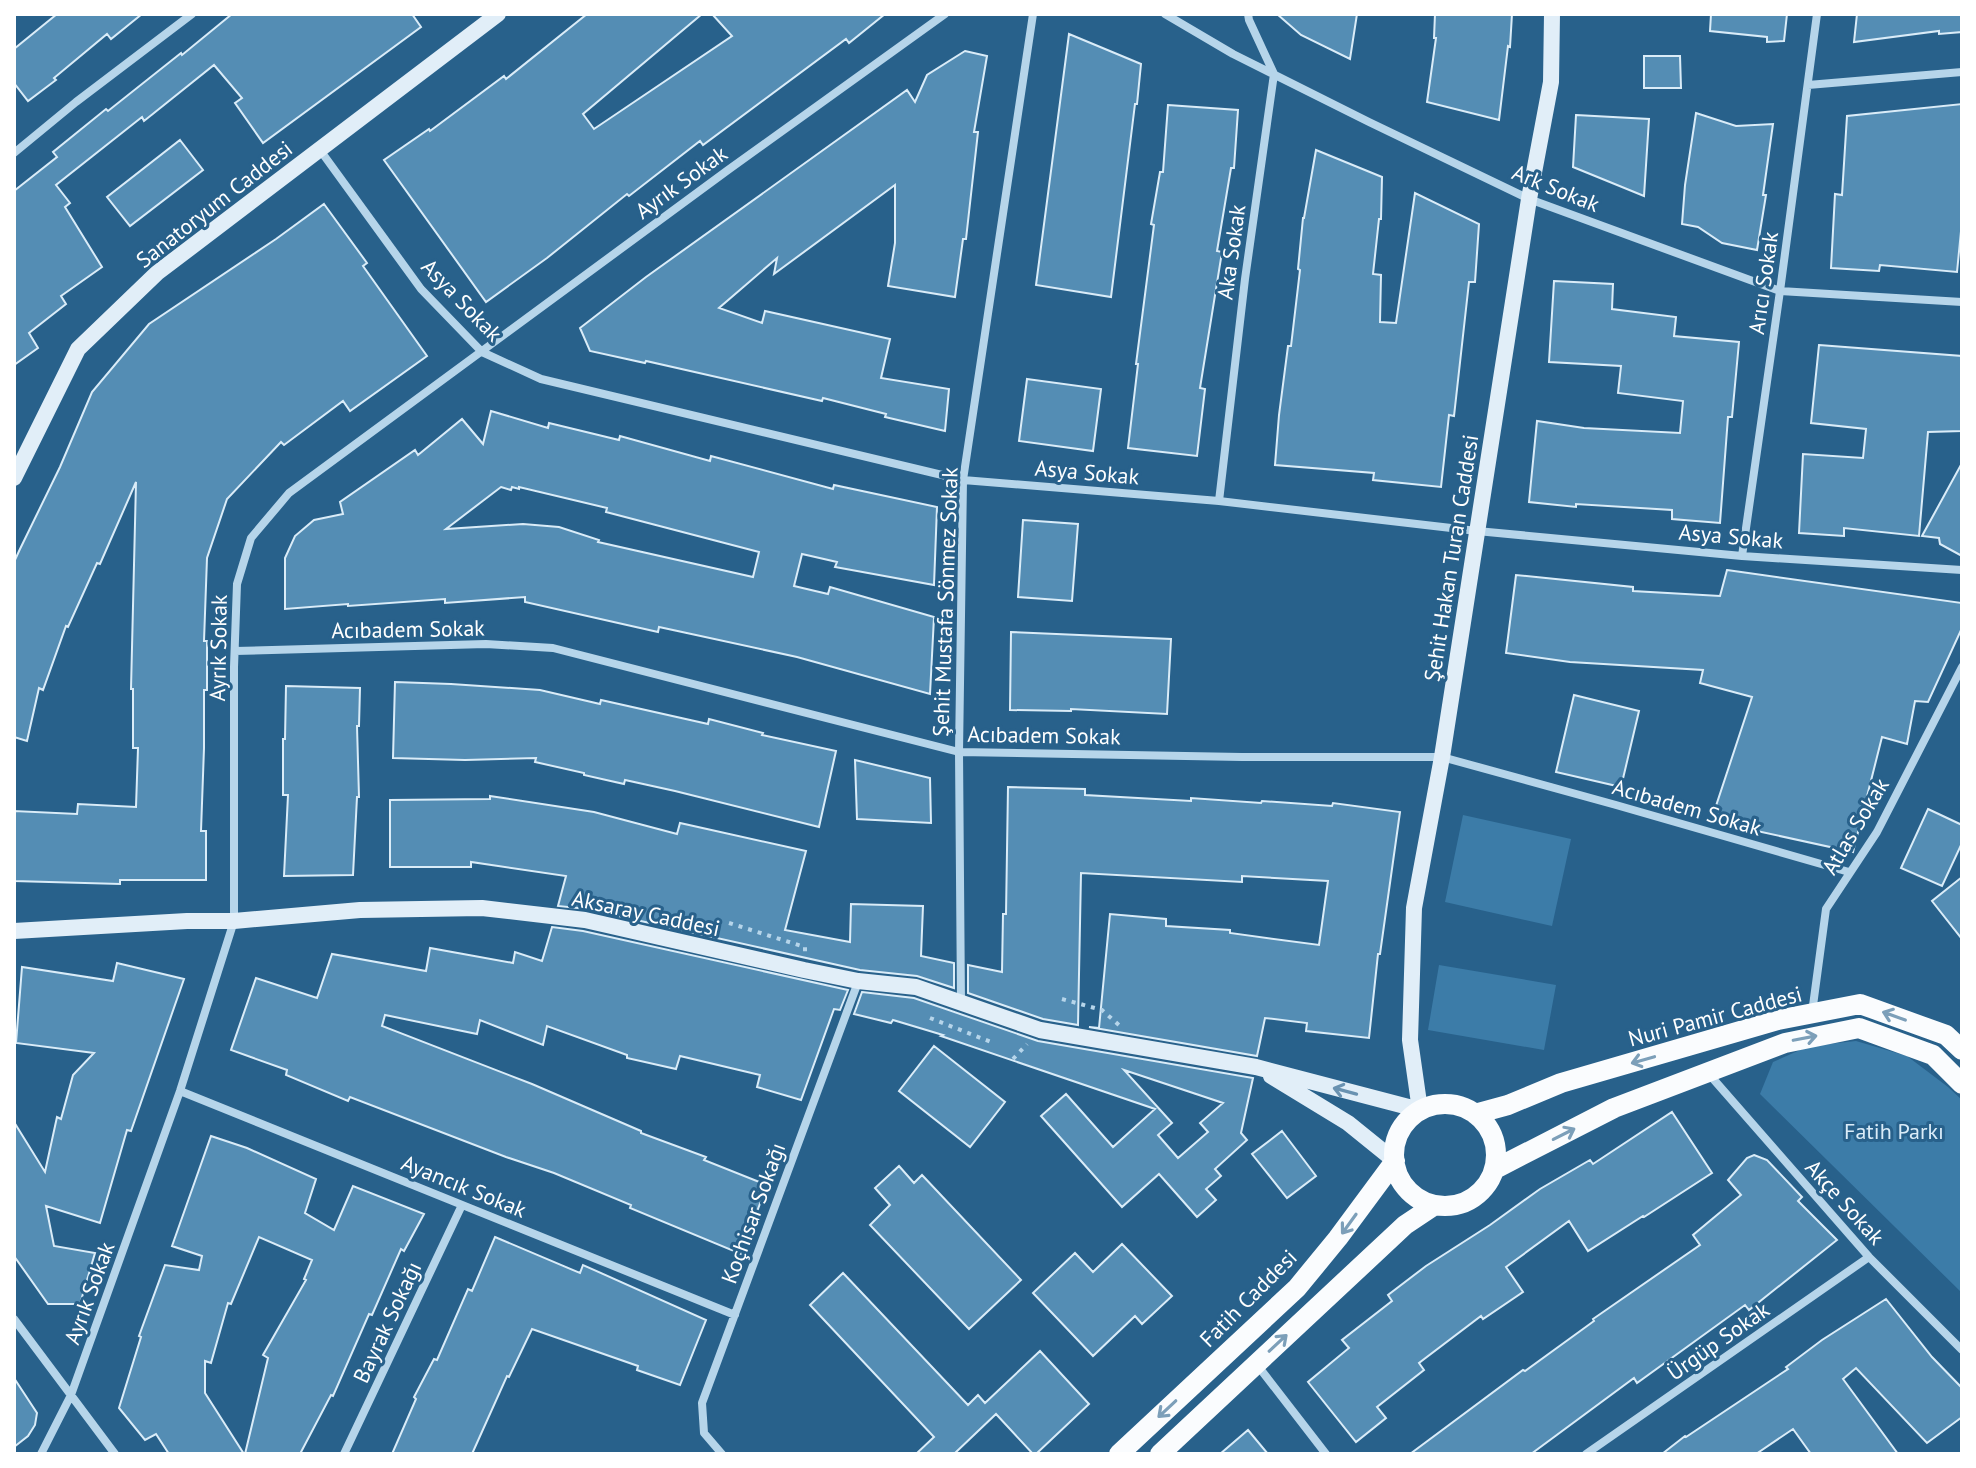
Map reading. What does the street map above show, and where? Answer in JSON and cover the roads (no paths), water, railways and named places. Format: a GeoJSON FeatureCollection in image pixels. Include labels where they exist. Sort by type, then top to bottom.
{"type":"FeatureCollection","features":[{"type":"Feature","properties":{"kind":"main road","name":"Sanatoryum Caddesi"},"geometry":{"type":"LineString","coordinates":[[14,478],[78,349],[157,273],[498,14]]}},
{"type":"Feature","properties":{"kind":"main road","name":"Şehit Hakan Turan Caddesi"},"geometry":{"type":"LineString","coordinates":[[1420,1110],[1410,1040],[1414,908],[1442,757],[1529,199],[1551,82],[1552,14]]}},
{"type":"Feature","properties":{"kind":"main road","name":"Aksaray Caddesi"},"geometry":{"type":"LineString","coordinates":[[14,931],[234,921],[360,910],[482,908],[585,920],[858,981],[916,987],[1040,1030],[1256,1067],[1420,1110]]}},
{"type":"Feature","properties":{"kind":"main road","name":"Nuri Pamir Caddesi"},"geometry":{"type":"LineString","coordinates":[[1475,1114],[1508,1105],[1561,1083],[1778,1020],[1860,1004],[1946,1035],[1962,1050]]}},
{"type":"Feature","properties":{"kind":"main road","name":"Nuri Pamir Caddesi"},"geometry":{"type":"LineString","coordinates":[[1495,1169],[1614,1108],[1785,1043],[1859,1028],[1933,1055],[1962,1084]]}},
{"type":"Feature","properties":{"kind":"main road"},"geometry":{"type":"LineString","coordinates":[[1256,1067],[1348,1123],[1395,1161]]}},
{"type":"Feature","properties":{"kind":"main road"},"geometry":{"type":"LineString","coordinates":[[1434,1105],[1462,1107],[1475,1114],[1486,1124],[1493,1138],[1495,1169],[1488,1183],[1478,1194],[1451,1206],[1421,1201],[1399,1176],[1395,1161],[1395,1146],[1408,1119],[1434,1105]]}},
{"type":"Feature","properties":{"kind":"main road","name":"Fatih Caddesi"},"geometry":{"type":"LineString","coordinates":[[1119,1454],[1297,1288],[1395,1161]]}},
{"type":"Feature","properties":{"kind":"main road"},"geometry":{"type":"LineString","coordinates":[[1160,1454],[1405,1225],[1435,1205]]}},
{"type":"Feature","properties":{"kind":"street"},"geometry":{"type":"LineString","coordinates":[[14,153],[192,14]]}},
{"type":"Feature","properties":{"kind":"street","name":"Ayrık Sokak"},"geometry":{"type":"LineString","coordinates":[[41,1454],[71,1395],[180,1091],[234,921],[237,584],[251,538],[289,493],[945,14]]}},
{"type":"Feature","properties":{"kind":"street","name":"Şehit Mustafa Sönmez Sokak"},"geometry":{"type":"LineString","coordinates":[[961,1004],[959,752],[963,480],[1033,14]]}},
{"type":"Feature","properties":{"kind":"street","name":"Ark Sokak"},"geometry":{"type":"LineString","coordinates":[[1165,14],[1233,54],[1529,199],[1780,291],[1962,302]]}},
{"type":"Feature","properties":{"kind":"street"},"geometry":{"type":"LineString","coordinates":[[1248,14],[1274,74]]}},
{"type":"Feature","properties":{"kind":"street","name":"Arıcı Sokak"},"geometry":{"type":"LineString","coordinates":[[1742,556],[1817,14]]}},
{"type":"Feature","properties":{"kind":"street"},"geometry":{"type":"LineString","coordinates":[[1808,85],[1962,72]]}},
{"type":"Feature","properties":{"kind":"street","name":"Aka Sokak"},"geometry":{"type":"LineString","coordinates":[[1219,501],[1245,279],[1274,74]]}},
{"type":"Feature","properties":{"kind":"street","name":"Asya Sokak"},"geometry":{"type":"LineString","coordinates":[[320,150],[421,289],[482,352],[541,379],[963,480],[1219,501],[1477,531],[1742,556],[1962,570]]}},
{"type":"Feature","properties":{"kind":"street","name":"Acıbadem Sokak"},"geometry":{"type":"LineString","coordinates":[[235,651],[486,644],[553,648],[959,752],[1442,757],[1849,872]]}},
{"type":"Feature","properties":{"kind":"street","name":"Atlas Sokak"},"geometry":{"type":"LineString","coordinates":[[1812,1013],[1826,909],[1877,832],[1962,667]]}},
{"type":"Feature","properties":{"kind":"street","name":"Koçhisar Sokağı"},"geometry":{"type":"LineString","coordinates":[[722,1454],[704,1433],[702,1403],[858,981]]}},
{"type":"Feature","properties":{"kind":"street","name":"Akçe Sokak"},"geometry":{"type":"LineString","coordinates":[[1707,1072],[1869,1257],[1962,1350]]}},
{"type":"Feature","properties":{"kind":"street","name":"Ayancık Sokak"},"geometry":{"type":"LineString","coordinates":[[180,1091],[735,1315]]}},
{"type":"Feature","properties":{"kind":"street","name":"Bayrak Sokağı"},"geometry":{"type":"LineString","coordinates":[[344,1454],[462,1205]]}},
{"type":"Feature","properties":{"kind":"street","name":"Ürgüp Sokak"},"geometry":{"type":"LineString","coordinates":[[1586,1454],[1869,1257]]}},
{"type":"Feature","properties":{"kind":"street"},"geometry":{"type":"LineString","coordinates":[[14,1319],[115,1454]]}},
{"type":"Feature","properties":{"kind":"street"},"geometry":{"type":"LineString","coordinates":[[1256,1364],[1326,1454]]}},
{"type":"Feature","properties":{"kind":"park label","name":"Fatih Parkı"},"geometry":{"type":"Point","coordinates":[1894,1131]}}]}
